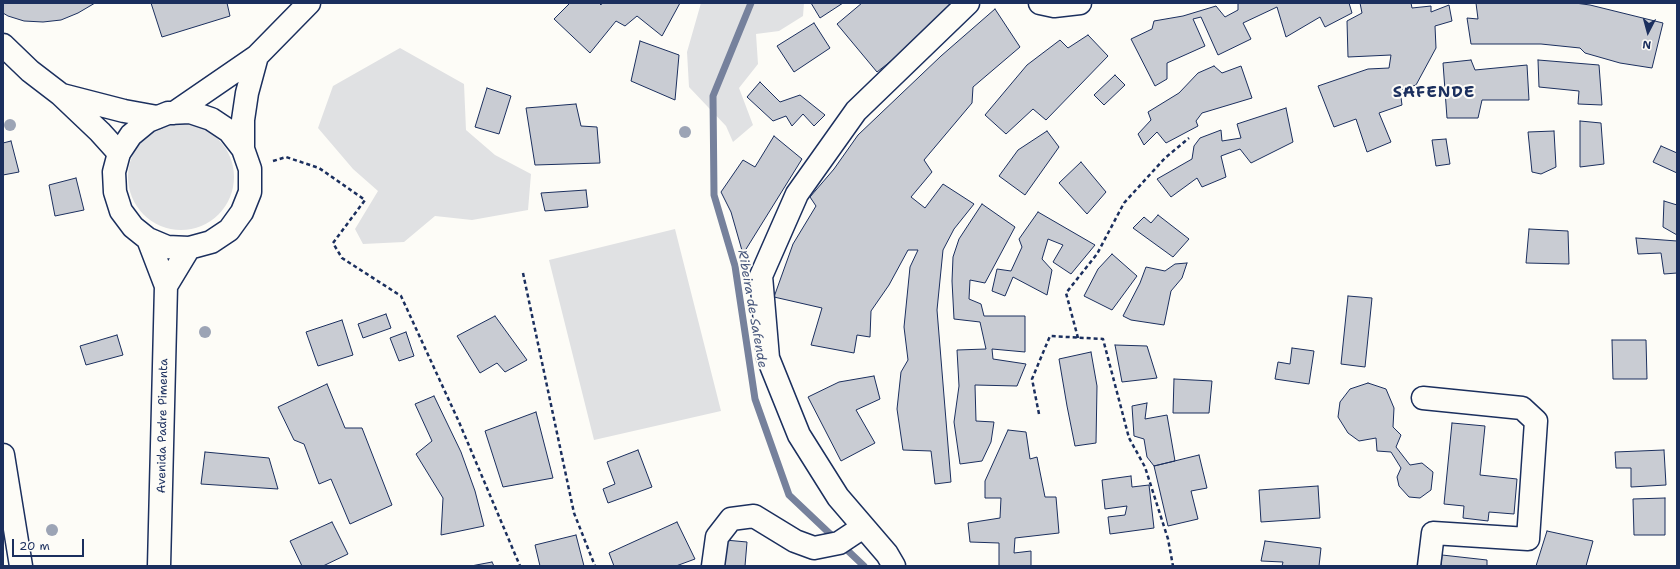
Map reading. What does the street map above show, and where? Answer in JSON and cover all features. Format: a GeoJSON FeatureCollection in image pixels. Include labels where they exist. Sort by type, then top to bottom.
{"type":"FeatureCollection","features":[{"type":"Feature","properties":{"kind":"street"},"geometry":{"type":"LineString","coordinates":[[60,94],[124,111],[165,115],[190,112],[211,119],[229,131],[243,149],[250,169],[250,192],[242,212],[229,230],[211,242],[189,248],[167,246],[148,239],[133,227],[121,211],[115,192],[114,172],[119,153],[131,135],[148,121],[165,115],[257,56],[309,3]]}},
{"type":"Feature","properties":{"kind":"street"},"geometry":{"type":"LineString","coordinates":[[894,566],[886,554],[838,498],[796,428],[768,358],[762,276],[797,194],[856,111],[968,3]]}},
{"type":"Feature","properties":{"kind":"street"},"geometry":{"type":"LineString","coordinates":[[1040,3],[1054,6],[1080,3]]}},
{"type":"Feature","properties":{"kind":"street"},"geometry":{"type":"LineString","coordinates":[[3,45],[30,71],[60,94],[100,132],[119,153]]}},
{"type":"Feature","properties":{"kind":"street"},"geometry":{"type":"LineString","coordinates":[[243,149],[243,120],[247,93],[257,56]]}},
{"type":"Feature","properties":{"kind":"street"},"geometry":{"type":"LineString","coordinates":[[148,239],[166,286]]}},
{"type":"Feature","properties":{"kind":"street"},"geometry":{"type":"LineString","coordinates":[[166,286],[189,248]]}},
{"type":"Feature","properties":{"kind":"street","name":"Avenida Padre Pimenta"},"geometry":{"type":"LineString","coordinates":[[159,566],[166,286]]}},
{"type":"Feature","properties":{"kind":"street"},"geometry":{"type":"LineString","coordinates":[[1423,398],[1522,408],[1536,422],[1528,539],[1433,533],[1429,566]]}},
{"type":"Feature","properties":{"kind":"street"},"geometry":{"type":"LineString","coordinates":[[3,455],[21,566]]}},
{"type":"Feature","properties":{"kind":"street"},"geometry":{"type":"LineString","coordinates":[[713,566],[717,537],[731,519],[754,516],[795,540],[814,548],[839,543],[863,527]]}},
{"type":"Feature","properties":{"kind":"path"},"geometry":{"type":"LineString","coordinates":[[1078,338],[1066,293],[1097,254],[1124,203],[1165,158],[1189,138]]}},
{"type":"Feature","properties":{"kind":"path"},"geometry":{"type":"LineString","coordinates":[[250,169],[286,157],[319,168],[365,200],[333,243],[342,258],[401,296],[459,422],[520,566]]}},
{"type":"Feature","properties":{"kind":"path"},"geometry":{"type":"LineString","coordinates":[[523,273],[574,513],[595,566]]}},
{"type":"Feature","properties":{"kind":"path"},"geometry":{"type":"LineString","coordinates":[[1039,414],[1032,379],[1050,336],[1103,339],[1129,438],[1146,467],[1168,540],[1173,566]]}},
{"type":"Feature","properties":{"kind":"shaded area"},"geometry":{"type":"Polygon","coordinates":[[[701,3],[804,3],[803,16],[779,31],[756,34],[758,64],[739,88],[753,125],[733,142],[726,126],[689,87],[687,52],[701,3]]]}},
{"type":"Feature","properties":{"kind":"shaded area"},"geometry":{"type":"Polygon","coordinates":[[[400,48],[464,84],[466,130],[495,155],[531,174],[528,210],[472,220],[435,216],[404,242],[363,244],[355,229],[378,191],[353,169],[318,128],[333,86],[400,48]]]}},
{"type":"Feature","properties":{"kind":"shaded area"},"geometry":{"type":"Polygon","coordinates":[[[181,124],[201,128],[218,140],[230,157],[234,177],[230,197],[218,214],[201,226],[181,230],[161,226],[144,214],[132,197],[128,177],[132,157],[144,140],[161,128],[181,124]]]}},
{"type":"Feature","properties":{"kind":"shaded area"},"geometry":{"type":"Polygon","coordinates":[[[675,229],[721,411],[594,440],[549,260],[675,229]]]}},
{"type":"Feature","properties":{"kind":"building"},"geometry":{"type":"Polygon","coordinates":[[[3,3],[95,3],[78,13],[61,20],[43,22],[24,21],[8,16],[3,13],[3,3]]]}},
{"type":"Feature","properties":{"kind":"building"},"geometry":{"type":"Polygon","coordinates":[[[151,3],[227,3],[230,16],[162,37],[151,3]]]}},
{"type":"Feature","properties":{"kind":"building"},"geometry":{"type":"Polygon","coordinates":[[[570,3],[599,3],[601,5],[602,3],[680,3],[662,36],[637,16],[625,26],[616,21],[590,53],[554,19],[570,3]]]}},
{"type":"Feature","properties":{"kind":"building"},"geometry":{"type":"Polygon","coordinates":[[[811,3],[843,3],[820,18],[811,3]]]}},
{"type":"Feature","properties":{"kind":"building"},"geometry":{"type":"Polygon","coordinates":[[[862,3],[953,3],[914,43],[877,72],[837,24],[862,3]]]}},
{"type":"Feature","properties":{"kind":"building"},"geometry":{"type":"Polygon","coordinates":[[[1238,3],[1349,3],[1352,13],[1325,27],[1320,17],[1286,37],[1277,7],[1243,23],[1251,39],[1218,55],[1201,17],[1193,19],[1205,46],[1167,63],[1167,79],[1155,86],[1131,39],[1152,29],[1154,21],[1183,16],[1216,6],[1225,17],[1238,10],[1238,3]]]}},
{"type":"Feature","properties":{"kind":"building"},"geometry":{"type":"Polygon","coordinates":[[[1360,3],[1411,3],[1412,8],[1431,6],[1431,12],[1449,5],[1452,21],[1435,26],[1436,48],[1416,85],[1400,90],[1402,105],[1379,113],[1391,142],[1367,152],[1356,119],[1334,127],[1318,86],[1368,69],[1389,68],[1391,55],[1348,57],[1347,21],[1362,13],[1360,3]]]}},
{"type":"Feature","properties":{"kind":"building"},"geometry":{"type":"Polygon","coordinates":[[[1476,3],[1575,3],[1590,5],[1663,23],[1652,68],[1620,63],[1585,53],[1580,48],[1541,44],[1471,44],[1467,18],[1478,19],[1476,3]]]}},
{"type":"Feature","properties":{"kind":"building"},"geometry":{"type":"Polygon","coordinates":[[[995,9],[1020,47],[973,87],[972,103],[924,160],[932,172],[911,197],[925,208],[943,184],[974,204],[954,229],[943,250],[937,310],[951,482],[935,484],[931,451],[903,450],[897,409],[901,372],[908,360],[904,327],[910,267],[918,250],[908,250],[889,285],[871,311],[870,337],[857,335],[854,353],[811,345],[822,308],[774,297],[793,244],[816,206],[810,197],[834,169],[858,135],[941,56],[995,9]]]}},
{"type":"Feature","properties":{"kind":"building"},"geometry":{"type":"Polygon","coordinates":[[[814,23],[830,48],[794,72],[777,46],[814,23]]]}},
{"type":"Feature","properties":{"kind":"building"},"geometry":{"type":"Polygon","coordinates":[[[1088,35],[1108,56],[1046,120],[1033,109],[1006,134],[985,115],[1027,65],[1060,40],[1068,48],[1088,35]]]}},
{"type":"Feature","properties":{"kind":"building"},"geometry":{"type":"Polygon","coordinates":[[[640,41],[679,55],[675,100],[631,81],[640,41]]]}},
{"type":"Feature","properties":{"kind":"building"},"geometry":{"type":"Polygon","coordinates":[[[1471,60],[1475,70],[1527,65],[1529,100],[1482,100],[1478,118],[1447,118],[1443,63],[1471,60]]]}},
{"type":"Feature","properties":{"kind":"building"},"geometry":{"type":"Polygon","coordinates":[[[1538,60],[1599,65],[1602,105],[1578,104],[1579,91],[1539,87],[1538,60]]]}},
{"type":"Feature","properties":{"kind":"building"},"geometry":{"type":"Polygon","coordinates":[[[1214,66],[1222,73],[1241,66],[1252,98],[1202,113],[1196,121],[1198,126],[1166,143],[1157,132],[1144,145],[1138,134],[1151,120],[1148,112],[1179,93],[1198,73],[1214,66]]]}},
{"type":"Feature","properties":{"kind":"building"},"geometry":{"type":"Polygon","coordinates":[[[1115,75],[1125,85],[1104,105],[1094,95],[1115,75]]]}},
{"type":"Feature","properties":{"kind":"building"},"geometry":{"type":"Polygon","coordinates":[[[760,82],[780,102],[800,95],[825,115],[814,126],[803,114],[792,126],[786,116],[773,121],[747,97],[760,82]]]}},
{"type":"Feature","properties":{"kind":"building"},"geometry":{"type":"Polygon","coordinates":[[[487,88],[511,96],[499,134],[475,127],[487,88]]]}},
{"type":"Feature","properties":{"kind":"building"},"geometry":{"type":"Polygon","coordinates":[[[576,104],[581,126],[597,127],[600,163],[535,165],[526,108],[576,104]]]}},
{"type":"Feature","properties":{"kind":"building"},"geometry":{"type":"Polygon","coordinates":[[[1286,108],[1293,142],[1251,163],[1240,149],[1221,156],[1226,177],[1202,187],[1197,178],[1171,197],[1157,179],[1192,159],[1194,146],[1200,138],[1221,130],[1222,141],[1241,138],[1237,124],[1286,108]]]}},
{"type":"Feature","properties":{"kind":"building"},"geometry":{"type":"Polygon","coordinates":[[[1580,121],[1601,123],[1604,164],[1580,167],[1580,121]]]}},
{"type":"Feature","properties":{"kind":"building"},"geometry":{"type":"Polygon","coordinates":[[[1047,131],[1059,147],[1025,195],[999,176],[1018,150],[1047,131]]]}},
{"type":"Feature","properties":{"kind":"building"},"geometry":{"type":"Polygon","coordinates":[[[1554,131],[1556,167],[1541,174],[1532,172],[1528,132],[1554,131]]]}},
{"type":"Feature","properties":{"kind":"building"},"geometry":{"type":"Polygon","coordinates":[[[774,136],[802,159],[743,254],[731,212],[721,192],[743,160],[755,167],[774,136]]]}},
{"type":"Feature","properties":{"kind":"building"},"geometry":{"type":"Polygon","coordinates":[[[1446,139],[1450,164],[1436,166],[1432,140],[1446,139]]]}},
{"type":"Feature","properties":{"kind":"building"},"geometry":{"type":"Polygon","coordinates":[[[11,141],[19,172],[3,175],[3,143],[11,141]]]}},
{"type":"Feature","properties":{"kind":"building"},"geometry":{"type":"Polygon","coordinates":[[[1661,146],[1677,153],[1677,173],[1653,162],[1661,146]]]}},
{"type":"Feature","properties":{"kind":"building"},"geometry":{"type":"Polygon","coordinates":[[[1081,162],[1106,192],[1087,214],[1059,183],[1081,162]]]}},
{"type":"Feature","properties":{"kind":"building"},"geometry":{"type":"Polygon","coordinates":[[[76,178],[84,210],[55,216],[49,185],[76,178]]]}},
{"type":"Feature","properties":{"kind":"building"},"geometry":{"type":"Polygon","coordinates":[[[586,190],[588,207],[545,211],[541,193],[586,190]]]}},
{"type":"Feature","properties":{"kind":"building"},"geometry":{"type":"Polygon","coordinates":[[[1664,201],[1677,205],[1677,235],[1663,227],[1664,201]]]}},
{"type":"Feature","properties":{"kind":"building"},"geometry":{"type":"Polygon","coordinates":[[[982,204],[1015,227],[985,283],[970,280],[969,299],[981,304],[984,316],[1025,316],[1025,352],[992,349],[993,359],[1026,364],[1017,386],[975,385],[976,421],[994,422],[991,442],[982,461],[960,464],[954,422],[959,386],[957,350],[986,349],[980,322],[954,319],[952,281],[953,257],[959,239],[982,204]]]}},
{"type":"Feature","properties":{"kind":"building"},"geometry":{"type":"Polygon","coordinates":[[[1038,212],[1095,245],[1071,274],[1053,262],[1063,245],[1048,239],[1042,259],[1052,270],[1047,295],[1013,277],[1005,296],[992,291],[997,269],[1011,271],[1022,247],[1019,239],[1038,212]]]}},
{"type":"Feature","properties":{"kind":"building"},"geometry":{"type":"Polygon","coordinates":[[[1158,215],[1189,239],[1173,257],[1133,228],[1144,217],[1151,223],[1158,215]]]}},
{"type":"Feature","properties":{"kind":"building"},"geometry":{"type":"Polygon","coordinates":[[[1529,229],[1568,231],[1569,264],[1526,263],[1529,229]]]}},
{"type":"Feature","properties":{"kind":"building"},"geometry":{"type":"Polygon","coordinates":[[[1636,238],[1677,241],[1677,273],[1664,274],[1661,253],[1638,254],[1636,238]]]}},
{"type":"Feature","properties":{"kind":"building"},"geometry":{"type":"Polygon","coordinates":[[[1112,254],[1137,276],[1112,310],[1084,296],[1098,269],[1112,254]]]}},
{"type":"Feature","properties":{"kind":"building"},"geometry":{"type":"Polygon","coordinates":[[[1187,263],[1182,278],[1171,291],[1164,325],[1131,320],[1123,316],[1140,283],[1146,267],[1165,271],[1175,264],[1187,263]]]}},
{"type":"Feature","properties":{"kind":"building"},"geometry":{"type":"Polygon","coordinates":[[[1348,296],[1372,298],[1365,367],[1341,364],[1348,296]]]}},
{"type":"Feature","properties":{"kind":"building"},"geometry":{"type":"Polygon","coordinates":[[[386,314],[391,328],[363,338],[358,324],[386,314]]]}},
{"type":"Feature","properties":{"kind":"building"},"geometry":{"type":"Polygon","coordinates":[[[495,316],[527,360],[505,372],[497,363],[480,373],[457,336],[495,316]]]}},
{"type":"Feature","properties":{"kind":"building"},"geometry":{"type":"Polygon","coordinates":[[[342,320],[353,355],[318,366],[306,332],[342,320]]]}},
{"type":"Feature","properties":{"kind":"building"},"geometry":{"type":"Polygon","coordinates":[[[406,332],[414,356],[399,361],[390,338],[406,332]]]}},
{"type":"Feature","properties":{"kind":"building"},"geometry":{"type":"Polygon","coordinates":[[[117,335],[123,355],[86,365],[80,346],[117,335]]]}},
{"type":"Feature","properties":{"kind":"building"},"geometry":{"type":"Polygon","coordinates":[[[1612,340],[1646,340],[1647,379],[1613,379],[1612,340]]]}},
{"type":"Feature","properties":{"kind":"building"},"geometry":{"type":"Polygon","coordinates":[[[1115,345],[1147,346],[1157,378],[1122,382],[1115,345]]]}},
{"type":"Feature","properties":{"kind":"building"},"geometry":{"type":"Polygon","coordinates":[[[1292,348],[1314,351],[1309,384],[1275,379],[1278,362],[1290,364],[1292,348]]]}},
{"type":"Feature","properties":{"kind":"building"},"geometry":{"type":"Polygon","coordinates":[[[1091,352],[1097,386],[1096,443],[1075,446],[1059,359],[1091,352]]]}},
{"type":"Feature","properties":{"kind":"building"},"geometry":{"type":"Polygon","coordinates":[[[874,376],[880,399],[856,410],[875,443],[841,461],[808,397],[839,382],[874,376]]]}},
{"type":"Feature","properties":{"kind":"building"},"geometry":{"type":"Polygon","coordinates":[[[1174,379],[1212,381],[1209,413],[1173,413],[1174,379]]]}},
{"type":"Feature","properties":{"kind":"building"},"geometry":{"type":"Polygon","coordinates":[[[1368,383],[1386,389],[1394,408],[1393,427],[1401,435],[1396,447],[1410,465],[1422,463],[1433,472],[1431,490],[1420,498],[1409,497],[1399,486],[1397,477],[1401,468],[1391,452],[1377,451],[1376,438],[1359,441],[1348,433],[1338,417],[1340,402],[1350,389],[1368,383]]]}},
{"type":"Feature","properties":{"kind":"building"},"geometry":{"type":"Polygon","coordinates":[[[327,384],[345,428],[362,428],[392,505],[350,524],[331,479],[319,484],[304,444],[294,440],[278,407],[327,384]]]}},
{"type":"Feature","properties":{"kind":"building"},"geometry":{"type":"Polygon","coordinates":[[[434,396],[461,452],[475,491],[484,526],[441,535],[443,498],[416,454],[432,441],[415,404],[434,396]]]}},
{"type":"Feature","properties":{"kind":"building"},"geometry":{"type":"Polygon","coordinates":[[[1147,403],[1145,419],[1167,415],[1175,461],[1154,466],[1147,457],[1144,439],[1134,436],[1132,406],[1147,403]]]}},
{"type":"Feature","properties":{"kind":"building"},"geometry":{"type":"Polygon","coordinates":[[[536,412],[553,478],[503,487],[485,431],[536,412]]]}},
{"type":"Feature","properties":{"kind":"building"},"geometry":{"type":"Polygon","coordinates":[[[1452,423],[1485,426],[1480,475],[1517,479],[1514,514],[1489,512],[1488,521],[1463,518],[1464,506],[1444,504],[1452,423]]]}},
{"type":"Feature","properties":{"kind":"building"},"geometry":{"type":"Polygon","coordinates":[[[1008,430],[1026,432],[1030,459],[1037,457],[1045,497],[1056,497],[1059,533],[1015,538],[1014,553],[1031,551],[1031,566],[999,566],[999,543],[970,542],[968,523],[1000,518],[1001,498],[985,498],[985,481],[1008,430]]]}},
{"type":"Feature","properties":{"kind":"building"},"geometry":{"type":"Polygon","coordinates":[[[638,450],[652,487],[608,503],[603,489],[615,484],[607,462],[638,450]]]}},
{"type":"Feature","properties":{"kind":"building"},"geometry":{"type":"Polygon","coordinates":[[[1664,450],[1666,485],[1631,487],[1631,468],[1616,468],[1615,452],[1664,450]]]}},
{"type":"Feature","properties":{"kind":"building"},"geometry":{"type":"Polygon","coordinates":[[[205,452],[269,458],[278,489],[201,484],[205,452]]]}},
{"type":"Feature","properties":{"kind":"building"},"geometry":{"type":"Polygon","coordinates":[[[1199,455],[1207,488],[1191,491],[1198,519],[1168,526],[1154,466],[1199,455]]]}},
{"type":"Feature","properties":{"kind":"building"},"geometry":{"type":"Polygon","coordinates":[[[1131,476],[1132,487],[1149,485],[1154,528],[1110,534],[1108,517],[1125,515],[1127,506],[1105,509],[1102,480],[1131,476]]]}},
{"type":"Feature","properties":{"kind":"building"},"geometry":{"type":"Polygon","coordinates":[[[1318,486],[1320,518],[1261,522],[1259,490],[1318,486]]]}},
{"type":"Feature","properties":{"kind":"building"},"geometry":{"type":"Polygon","coordinates":[[[1665,498],[1665,535],[1634,535],[1633,499],[1665,498]]]}},
{"type":"Feature","properties":{"kind":"building"},"geometry":{"type":"Polygon","coordinates":[[[332,522],[348,554],[323,566],[302,566],[290,541],[332,522]]]}},
{"type":"Feature","properties":{"kind":"building"},"geometry":{"type":"Polygon","coordinates":[[[677,522],[695,559],[676,566],[614,566],[609,553],[677,522]]]}},
{"type":"Feature","properties":{"kind":"building"},"geometry":{"type":"Polygon","coordinates":[[[1547,531],[1593,541],[1586,566],[1536,566],[1547,531]]]}},
{"type":"Feature","properties":{"kind":"building"},"geometry":{"type":"Polygon","coordinates":[[[576,535],[584,566],[540,566],[535,545],[576,535]]]}},
{"type":"Feature","properties":{"kind":"building"},"geometry":{"type":"Polygon","coordinates":[[[725,540],[747,542],[745,566],[722,566],[725,540]]]}},
{"type":"Feature","properties":{"kind":"building"},"geometry":{"type":"Polygon","coordinates":[[[1265,541],[1321,548],[1319,566],[1282,566],[1283,562],[1261,561],[1265,541]]]}},
{"type":"Feature","properties":{"kind":"building"},"geometry":{"type":"Polygon","coordinates":[[[1442,555],[1487,560],[1487,566],[1441,566],[1442,555]]]}},
{"type":"Feature","properties":{"kind":"building"},"geometry":{"type":"Polygon","coordinates":[[[492,562],[494,566],[471,566],[492,562]]]}},
{"type":"Feature","properties":{"kind":"waterway","name":"Ribeira de Safende"},"geometry":{"type":"LineString","coordinates":[[751,3],[713,96],[714,195],[735,266],[755,399],[789,495],[864,566]]}},
{"type":"Feature","properties":{"kind":"district","name":"SAFENDE"},"geometry":{"type":"Point","coordinates":[1434,93]}}]}
